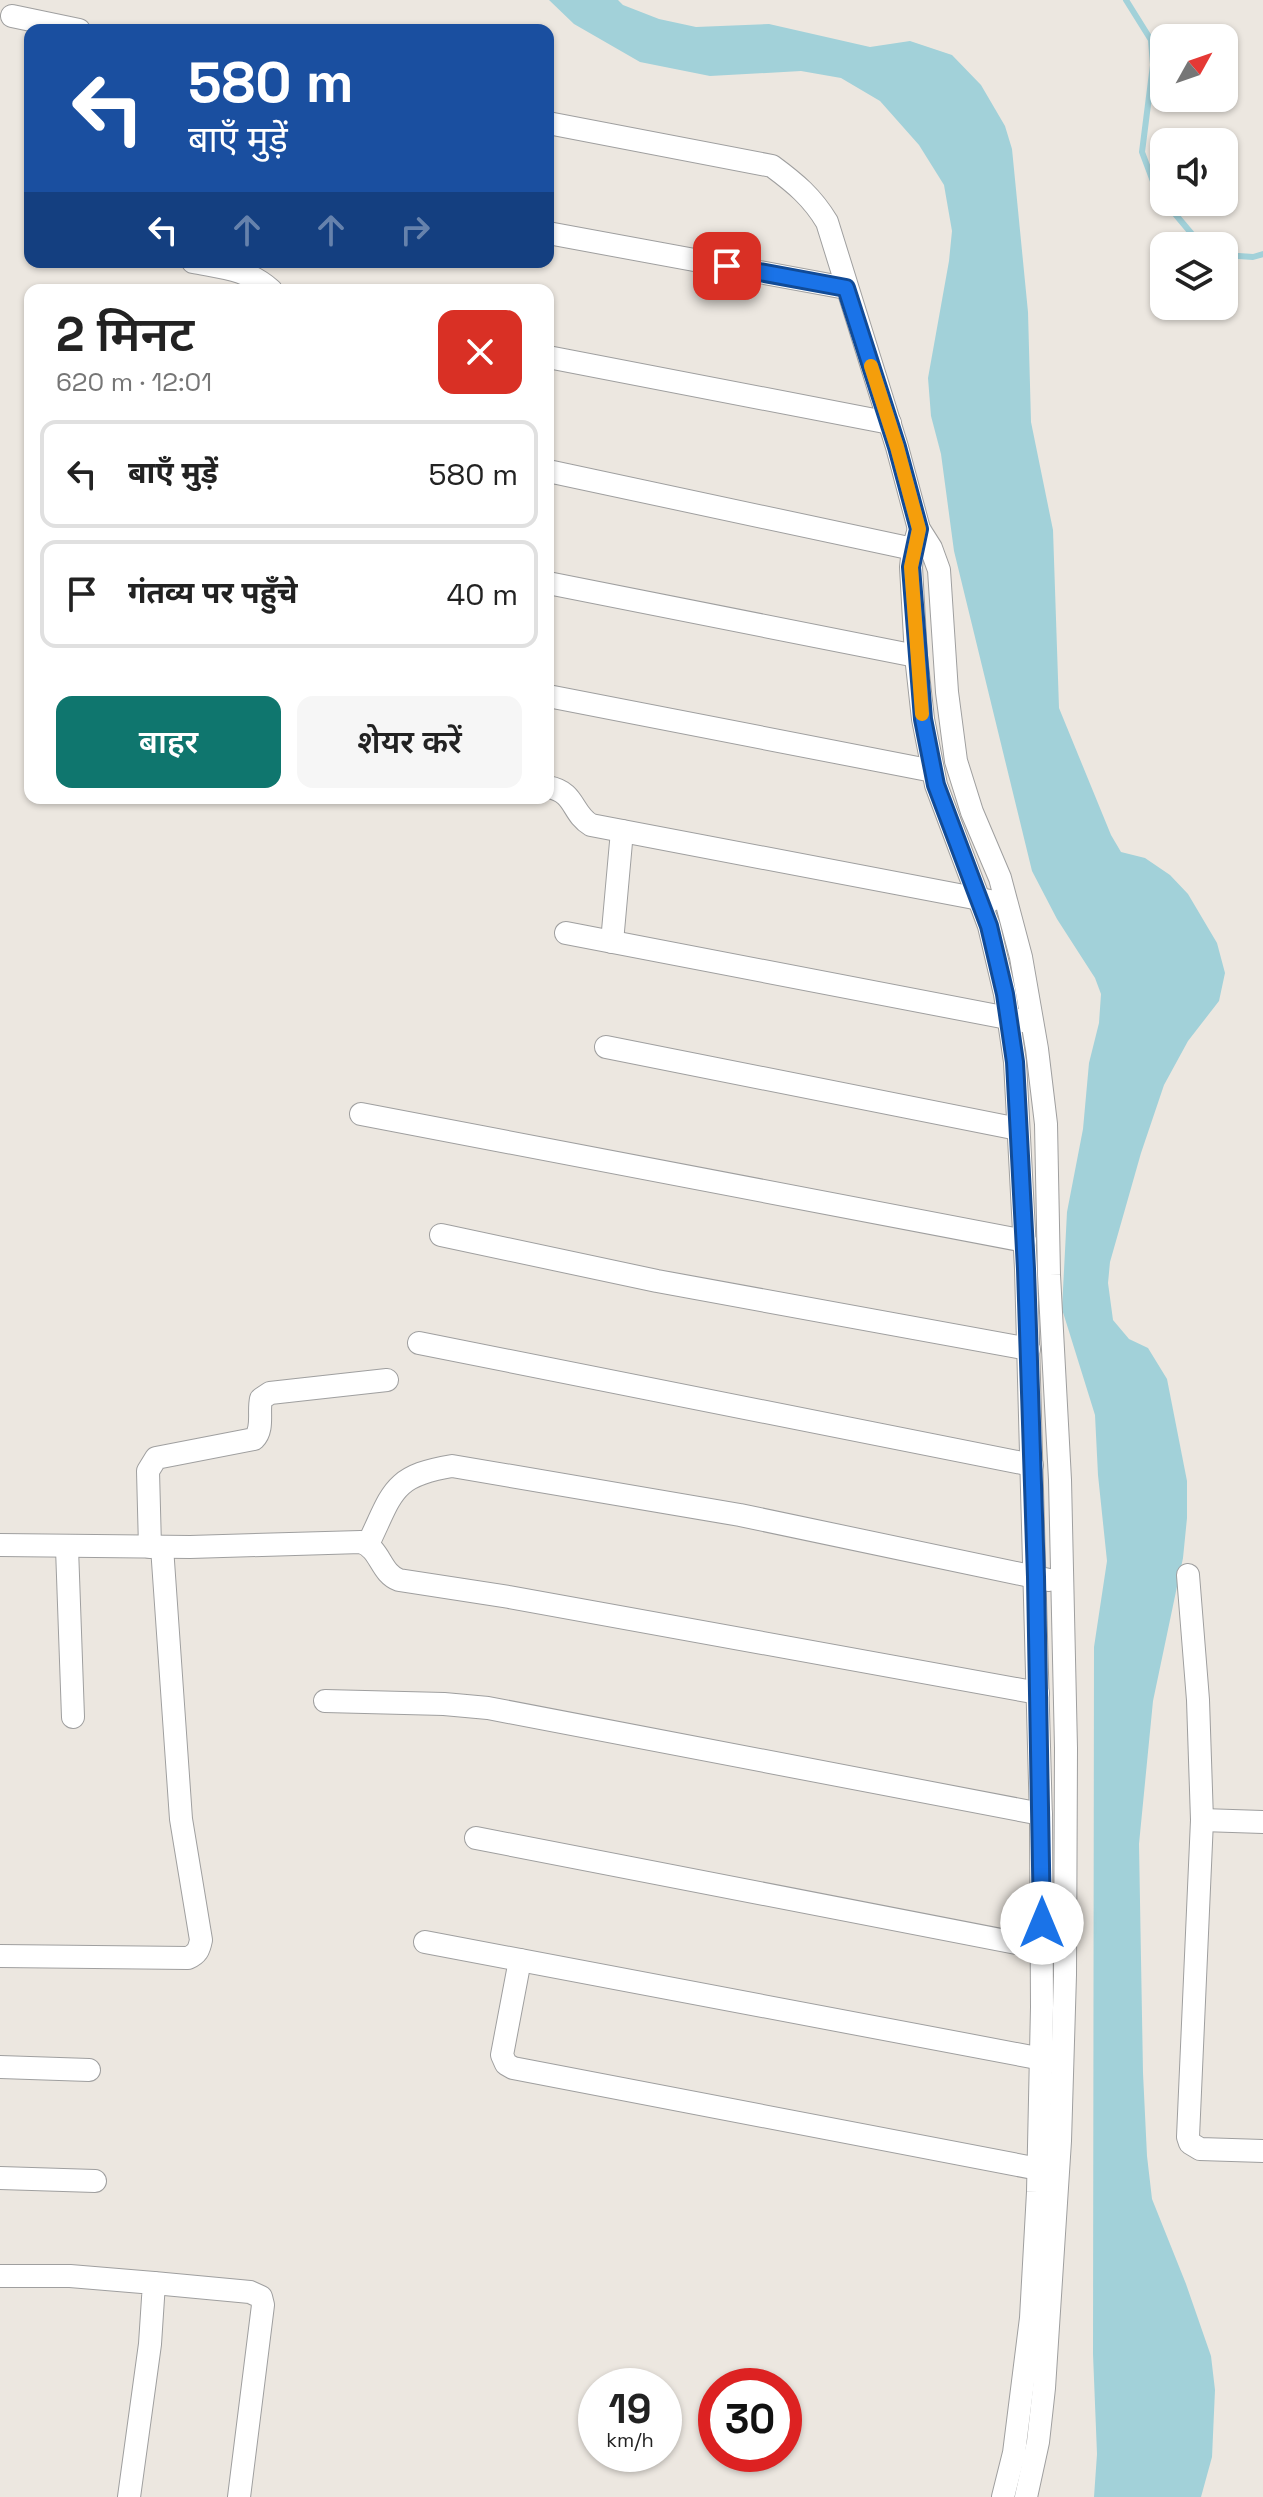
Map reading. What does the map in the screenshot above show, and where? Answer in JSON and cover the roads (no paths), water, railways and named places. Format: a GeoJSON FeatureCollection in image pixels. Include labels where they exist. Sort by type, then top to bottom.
{"type":"FeatureCollection","features":[{"type":"Feature","properties":{"kind":"street"},"geometry":{"type":"LineString","coordinates":[[12,16],[50,24]]}},
{"type":"Feature","properties":{"kind":"street"},"geometry":{"type":"LineString","coordinates":[[554,124],[772,166],[797,184],[814,201],[827,222],[890,423],[916,539],[911,567],[916,656],[933,771],[989,926],[1015,1062],[1025,1241],[1036,1577],[1042,1948],[1052,2061]]}},
{"type":"Feature","properties":{"kind":"street"},"geometry":{"type":"LineString","coordinates":[[554,234],[846,288]]}},
{"type":"Feature","properties":{"kind":"street"},"geometry":{"type":"LineString","coordinates":[[225,268],[241,271],[264,284]]}},
{"type":"Feature","properties":{"kind":"street"},"geometry":{"type":"LineString","coordinates":[[554,358],[890,423]]}},
{"type":"Feature","properties":{"kind":"street"},"geometry":{"type":"LineString","coordinates":[[554,472],[916,539],[931,548],[939,570],[947,692],[956,761],[972,812],[1000,878],[1021,957],[1046,1124],[1066,1748],[1065,1975],[1052,2061],[1044,2388],[1038,2442],[1026,2497]]}},
{"type":"Feature","properties":{"kind":"street"},"geometry":{"type":"LineString","coordinates":[[554,584],[916,656]]}},
{"type":"Feature","properties":{"kind":"street"},"geometry":{"type":"LineString","coordinates":[[554,697],[933,771]]}},
{"type":"Feature","properties":{"kind":"street"},"geometry":{"type":"LineString","coordinates":[[554,789],[566,793],[585,821],[622,831],[1007,904]]}},
{"type":"Feature","properties":{"kind":"street"},"geometry":{"type":"LineString","coordinates":[[612,942],[622,831]]}},
{"type":"Feature","properties":{"kind":"street"},"geometry":{"type":"LineString","coordinates":[[566,933],[1032,1022]]}},
{"type":"Feature","properties":{"kind":"street"},"geometry":{"type":"LineString","coordinates":[[606,1047],[1018,1129]]}},
{"type":"Feature","properties":{"kind":"street"},"geometry":{"type":"LineString","coordinates":[[361,1114],[1025,1241]]}},
{"type":"Feature","properties":{"kind":"street"},"geometry":{"type":"LineString","coordinates":[[441,1235],[657,1281],[1029,1349]]}},
{"type":"Feature","properties":{"kind":"street"},"geometry":{"type":"LineString","coordinates":[[419,1343],[1032,1465]]}},
{"type":"Feature","properties":{"kind":"street"},"geometry":{"type":"LineString","coordinates":[[0,1956],[188,1958],[196,1954],[201,1940],[181,1819],[148,1471],[156,1458],[254,1439],[260,1428],[261,1399],[270,1393],[387,1380]]}},
{"type":"Feature","properties":{"kind":"street"},"geometry":{"type":"LineString","coordinates":[[368,1544],[404,1479],[425,1470],[452,1466],[740,1515],[1062,1583]]}},
{"type":"Feature","properties":{"kind":"street"},"geometry":{"type":"LineString","coordinates":[[0,1545],[156,1547],[351,1540],[368,1544],[385,1572],[399,1580],[509,1597],[1038,1693]]}},
{"type":"Feature","properties":{"kind":"street"},"geometry":{"type":"LineString","coordinates":[[67,1548],[73,1717]]}},
{"type":"Feature","properties":{"kind":"street"},"geometry":{"type":"LineString","coordinates":[[1188,1575],[1198,1700],[1202,1820],[1188,2137],[1190,2143],[1200,2149],[1263,2151]]}},
{"type":"Feature","properties":{"kind":"street"},"geometry":{"type":"LineString","coordinates":[[325,1701],[488,1708],[1041,1814]]}},
{"type":"Feature","properties":{"kind":"street"},"geometry":{"type":"LineString","coordinates":[[1202,1820],[1263,1822]]}},
{"type":"Feature","properties":{"kind":"street"},"geometry":{"type":"LineString","coordinates":[[476,1838],[1042,1948]]}},
{"type":"Feature","properties":{"kind":"street"},"geometry":{"type":"LineString","coordinates":[[425,1942],[1052,2061]]}},
{"type":"Feature","properties":{"kind":"street"},"geometry":{"type":"LineString","coordinates":[[520,1960],[502,2055],[506,2064],[513,2068],[1048,2170]]}},
{"type":"Feature","properties":{"kind":"street"},"geometry":{"type":"LineString","coordinates":[[0,2067],[89,2070]]}},
{"type":"Feature","properties":{"kind":"street"},"geometry":{"type":"LineString","coordinates":[[1003,2497],[1014,2453],[1048,2170]]}},
{"type":"Feature","properties":{"kind":"street"},"geometry":{"type":"LineString","coordinates":[[0,2178],[95,2181]]}},
{"type":"Feature","properties":{"kind":"street"},"geometry":{"type":"LineString","coordinates":[[0,2276],[70,2276],[250,2292],[261,2297],[263,2305],[239,2497]]}},
{"type":"Feature","properties":{"kind":"street"},"geometry":{"type":"LineString","coordinates":[[129,2497],[150,2344],[154,2283]]}},
{"type":"Feature","properties":{"kind":"water"},"geometry":{"type":"Polygon","coordinates":[[[549,0],[618,0],[623,5],[659,19],[696,27],[769,24],[870,47],[910,41],[952,55],[981,85],[1005,126],[1012,149],[1028,312],[1031,422],[1053,530],[1059,708],[1111,835],[1121,852],[1145,858],[1170,875],[1188,894],[1217,943],[1225,973],[1219,1001],[1188,1041],[1164,1085],[1110,1262],[1108,1283],[1113,1320],[1129,1339],[1148,1348],[1167,1379],[1187,1481],[1183,1558],[1153,1701],[1139,1844],[1143,2073],[1152,2199],[1211,2356],[1215,2390],[1212,2457],[1201,2497],[1094,2497],[1097,2454],[1093,2354],[1094,1647],[1107,1561],[1095,1415],[1062,1309],[1067,1212],[1083,1129],[1089,1063],[1099,1023],[1101,994],[1095,978],[1057,919],[1032,871],[954,551],[941,454],[931,416],[928,378],[952,231],[944,185],[919,145],[880,101],[841,78],[801,71],[710,76],[640,62],[574,24],[549,0]]]}},
{"type":"Feature","properties":{"kind":"waterway"},"geometry":{"type":"LineString","coordinates":[[1126,0],[1151,40],[1153,65],[1142,152],[1150,173]]}},
{"type":"Feature","properties":{"kind":"waterway"},"geometry":{"type":"LineString","coordinates":[[1177,216],[1190,232]]}},
{"type":"Feature","properties":{"kind":"waterway"},"geometry":{"type":"LineString","coordinates":[[1238,256],[1263,254]]}}]}
